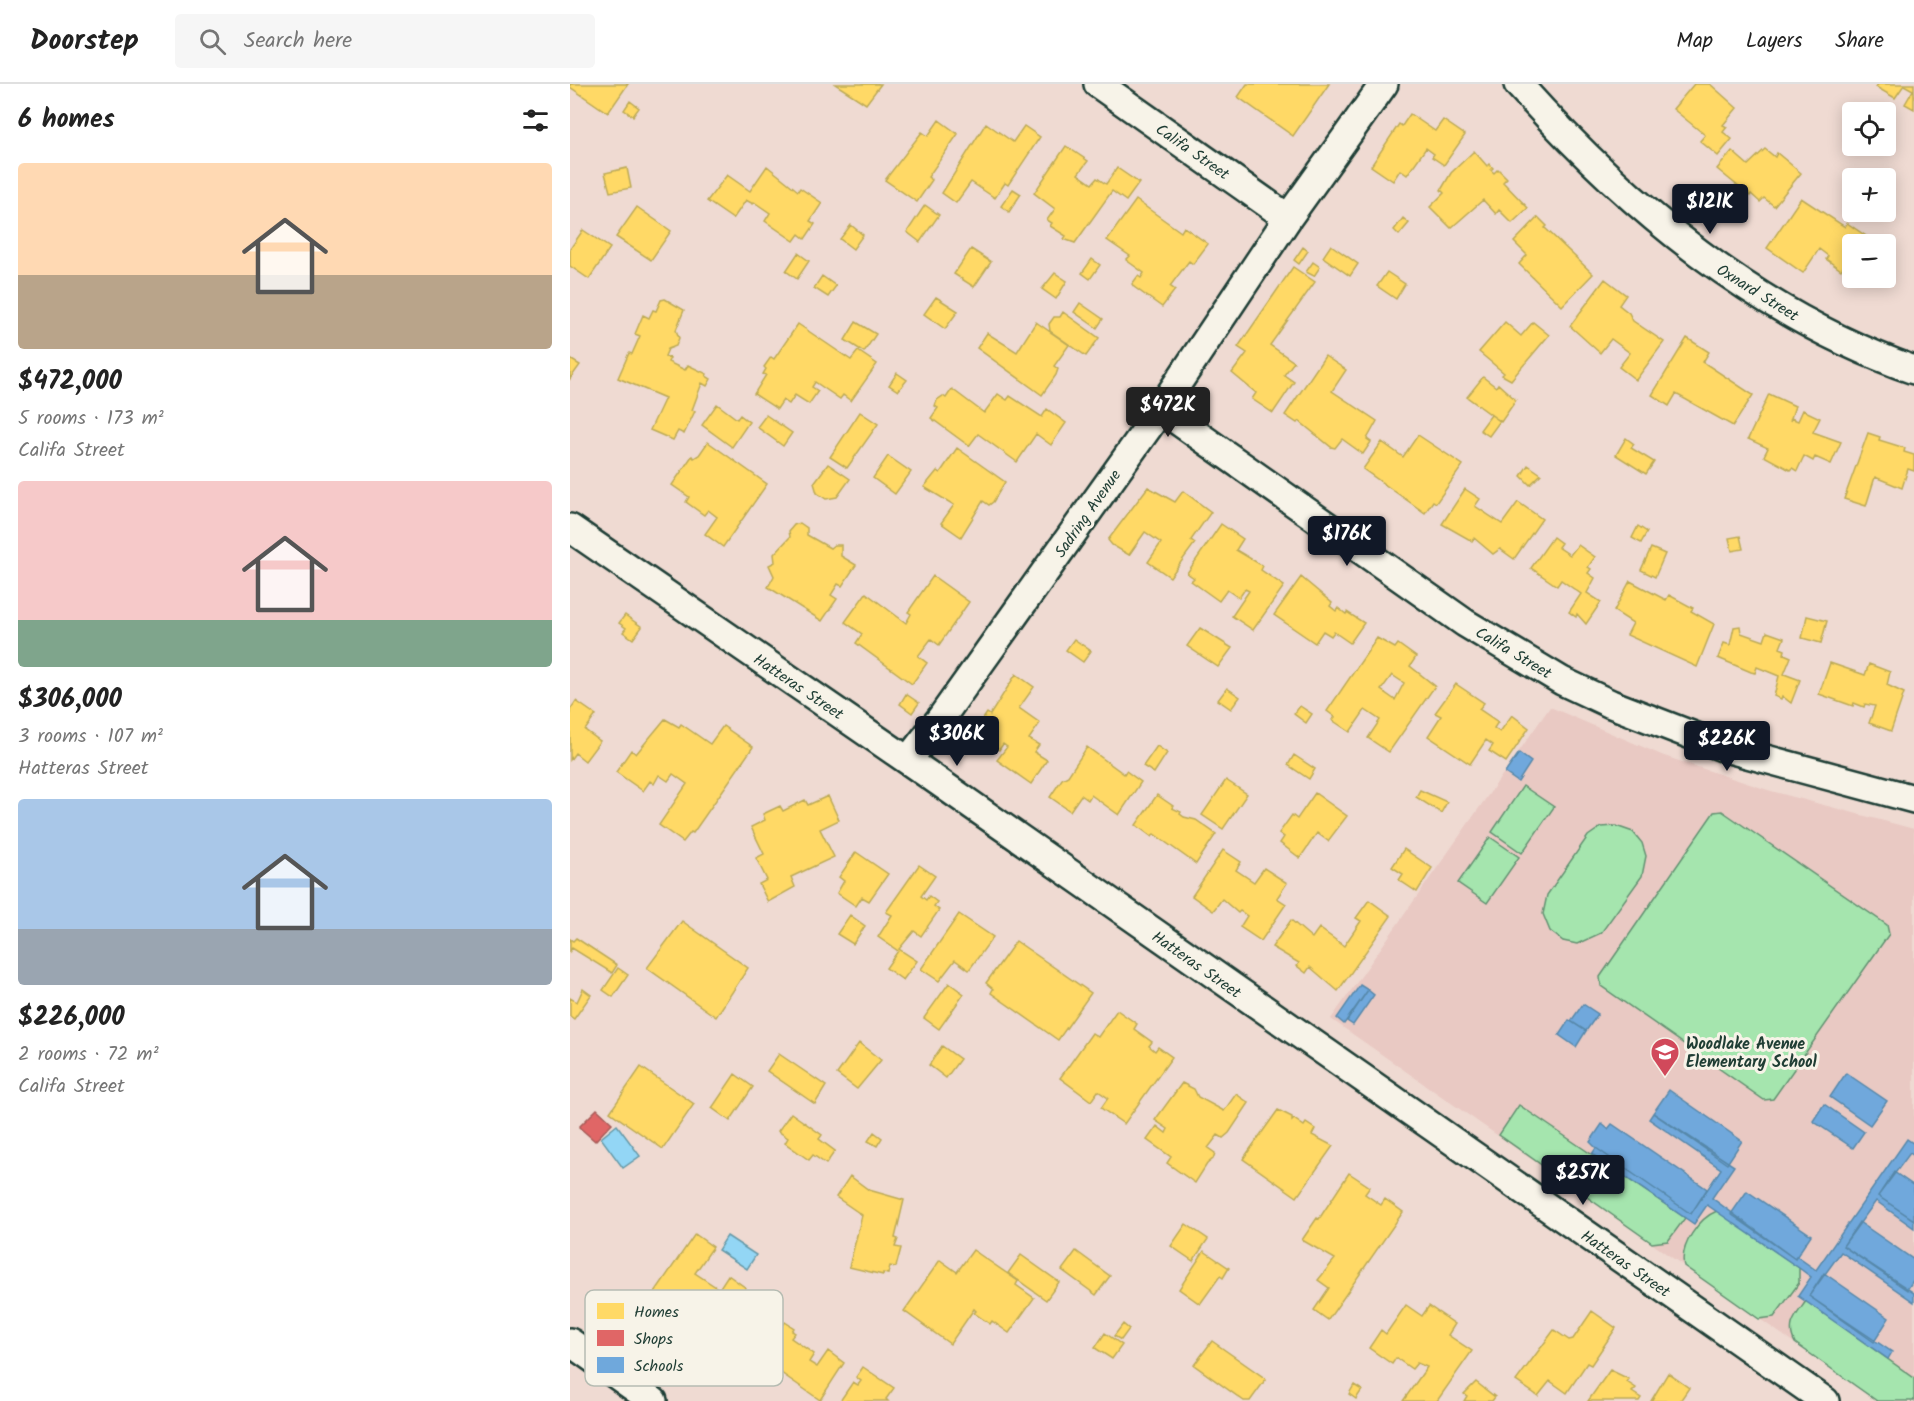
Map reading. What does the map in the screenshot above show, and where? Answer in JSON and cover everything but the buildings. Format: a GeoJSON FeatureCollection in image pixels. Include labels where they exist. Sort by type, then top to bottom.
{"type":"FeatureCollection","features":[{"type":"Feature","properties":{"kind":"street","name":"Califa Street"},"geometry":{"type":"LineString","coordinates":[[1098,84],[1288,218]]}},
{"type":"Feature","properties":{"kind":"street","name":"Sadring Avenue"},"geometry":{"type":"LineString","coordinates":[[908,760],[941,718],[1161,409],[1288,218],[1384,84]]}},
{"type":"Feature","properties":{"kind":"street","name":"Oxnard Street"},"geometry":{"type":"LineString","coordinates":[[1518,84],[1621,188],[1686,245],[1762,298],[1827,334],[1914,370]]}},
{"type":"Feature","properties":{"kind":"street","name":"Califa Street"},"geometry":{"type":"LineString","coordinates":[[1161,409],[1465,623],[1562,681],[1611,704],[1725,748],[1914,799]]}},
{"type":"Feature","properties":{"kind":"street","name":"Hatteras Street"},"geometry":{"type":"LineString","coordinates":[[570,528],[908,760],[1824,1401]]}},
{"type":"Feature","properties":{"kind":"street"},"geometry":{"type":"LineString","coordinates":[[570,1342],[585,1353]]}},
{"type":"Feature","properties":{"kind":"street"},"geometry":{"type":"LineString","coordinates":[[632,1386],[653,1401]]}},
{"type":"Feature","properties":{"kind":"shaded area","name":"Woodlake Avenue Elementary School"},"geometry":{"type":"Polygon","coordinates":[[[1550,707],[1664,756],[1771,791],[1914,829],[1914,1401],[1877,1401],[1331,1019],[1550,707]]]}},
{"type":"Feature","properties":{"kind":"green space"},"geometry":{"type":"Polygon","coordinates":[[[1523,786],[1554,807],[1522,853],[1492,832],[1523,786]]]}},
{"type":"Feature","properties":{"kind":"green space"},"geometry":{"type":"Polygon","coordinates":[[[1722,811],[1887,925],[1889,934],[1773,1099],[1764,1100],[1601,986],[1600,977],[1714,812],[1722,811]]]}},
{"type":"Feature","properties":{"kind":"green space"},"geometry":{"type":"Polygon","coordinates":[[[1616,826],[1633,832],[1642,843],[1646,856],[1642,876],[1601,933],[1577,944],[1563,941],[1550,931],[1543,914],[1547,895],[1588,836],[1601,827],[1616,826]]]}},
{"type":"Feature","properties":{"kind":"green space"},"geometry":{"type":"Polygon","coordinates":[[[1490,837],[1519,857],[1487,903],[1458,883],[1490,837]]]}},
{"type":"Feature","properties":{"kind":"green space"},"geometry":{"type":"Polygon","coordinates":[[[1519,1105],[1685,1218],[1668,1241],[1652,1243],[1499,1135],[1519,1105]]]}},
{"type":"Feature","properties":{"kind":"green space"},"geometry":{"type":"Polygon","coordinates":[[[1717,1211],[1799,1268],[1799,1283],[1774,1317],[1759,1319],[1684,1266],[1683,1258],[1687,1242],[1697,1226],[1717,1211]]]}},
{"type":"Feature","properties":{"kind":"green space"},"geometry":{"type":"Polygon","coordinates":[[[1806,1301],[1914,1378],[1914,1401],[1877,1401],[1795,1343],[1791,1331],[1793,1321],[1806,1301]]]}},
{"type":"Feature","properties":{"kind":"water"},"geometry":{"type":"Polygon","coordinates":[[[617,1125],[640,1156],[623,1168],[601,1138],[617,1125]]]}},
{"type":"Feature","properties":{"kind":"water"},"geometry":{"type":"Polygon","coordinates":[[[727,1236],[756,1255],[747,1269],[718,1250],[727,1236]]]}},
{"type":"Feature","properties":{"kind":"place","name":"Woodlake Avenue Elementary School"},"geometry":{"type":"Point","coordinates":[1665,1078]}}]}
